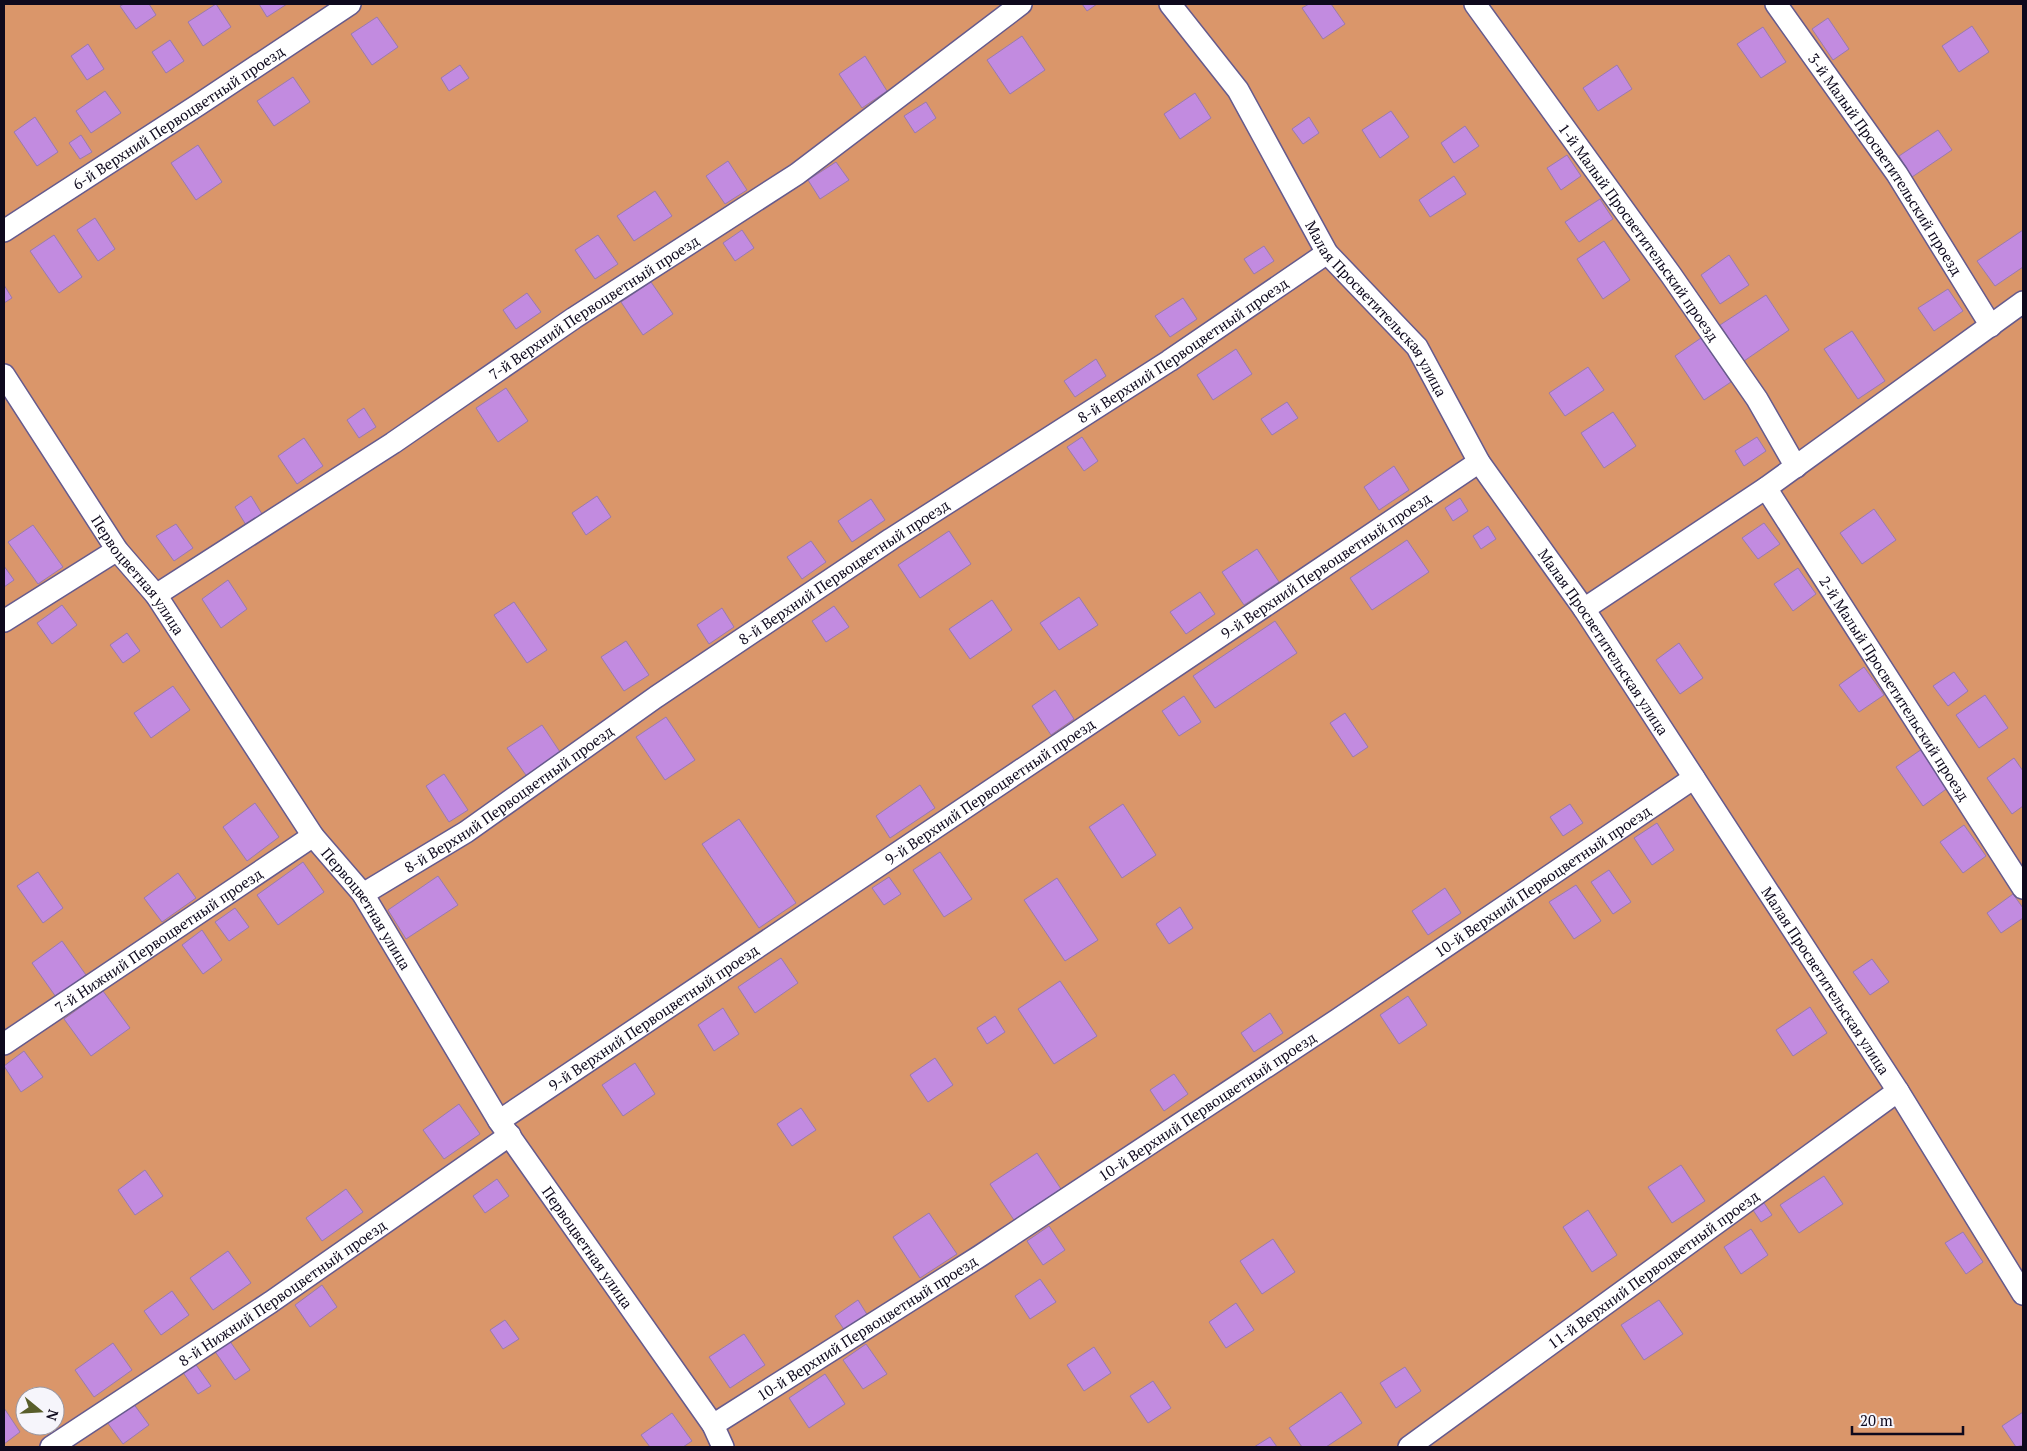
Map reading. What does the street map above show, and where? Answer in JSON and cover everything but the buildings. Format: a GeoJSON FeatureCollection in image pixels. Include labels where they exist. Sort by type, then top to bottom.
{"type":"FeatureCollection","features":[{"type":"Feature","properties":{"kind":"lane","name":"6-й Верхний Первоцветный проезд"},"geometry":{"type":"LineString","coordinates":[[4,231],[350,4]]}},
{"type":"Feature","properties":{"kind":"lane","name":"7-й Верхний Первоцветный проезд"},"geometry":{"type":"LineString","coordinates":[[156,595],[393,443],[574,318],[797,174],[1021,4]]}},
{"type":"Feature","properties":{"kind":"lane","name":"Малая Просветительская улица"},"geometry":{"type":"LineString","coordinates":[[1170,4],[1238,90],[1326,253],[1418,347],[1479,462],[1584,609],[1898,1091],[2023,1294]]}},
{"type":"Feature","properties":{"kind":"lane","name":"1-й Малый Просветительский проезд"},"geometry":{"type":"LineString","coordinates":[[1476,4],[1665,266],[1757,399],[1796,467]]}},
{"type":"Feature","properties":{"kind":"lane","name":"3-й Малый Просветительский проезд"},"geometry":{"type":"LineString","coordinates":[[1776,4],[1897,174],[1991,326]]}},
{"type":"Feature","properties":{"kind":"lane","name":"8-й Верхний Первоцветный проезд"},"geometry":{"type":"LineString","coordinates":[[363,894],[466,832],[664,692],[891,539],[1169,361],[1326,253]]}},
{"type":"Feature","properties":{"kind":"lane"},"geometry":{"type":"LineString","coordinates":[[1584,609],[1766,488],[2023,302]]}},
{"type":"Feature","properties":{"kind":"lane","name":"Первоцветная улица"},"geometry":{"type":"LineString","coordinates":[[4,375],[117,550],[156,595],[313,836],[363,894],[504,1128],[718,1441]]}},
{"type":"Feature","properties":{"kind":"lane","name":"9-й Верхний Первоцветный проезд"},"geometry":{"type":"LineString","coordinates":[[504,1128],[1479,462]]}},
{"type":"Feature","properties":{"kind":"lane","name":"2-й Малый Просветительский проезд"},"geometry":{"type":"LineString","coordinates":[[1766,488],[2023,888]]}},
{"type":"Feature","properties":{"kind":"lane"},"geometry":{"type":"LineString","coordinates":[[4,621],[117,550]]}},
{"type":"Feature","properties":{"kind":"lane","name":"10-й Верхний Первоцветный проезд"},"geometry":{"type":"LineString","coordinates":[[718,1441],[1005,1240],[1337,1020],[1694,778]]}},
{"type":"Feature","properties":{"kind":"lane","name":"7-й Нижний Первоцветный проезд"},"geometry":{"type":"LineString","coordinates":[[4,1044],[313,836]]}},
{"type":"Feature","properties":{"kind":"lane","name":"11-й Верхний Первоцветный проезд"},"geometry":{"type":"LineString","coordinates":[[1409,1447],[1898,1091]]}},
{"type":"Feature","properties":{"kind":"lane","name":"8-й Нижний Первоцветный проезд"},"geometry":{"type":"LineString","coordinates":[[52,1447],[271,1302],[504,1128]]}},
{"type":"Feature","properties":{"kind":"shaded area"},"geometry":{"type":"Polygon","coordinates":[[[4,4],[2023,4],[2023,1447],[4,1447],[4,4]]]}}]}
